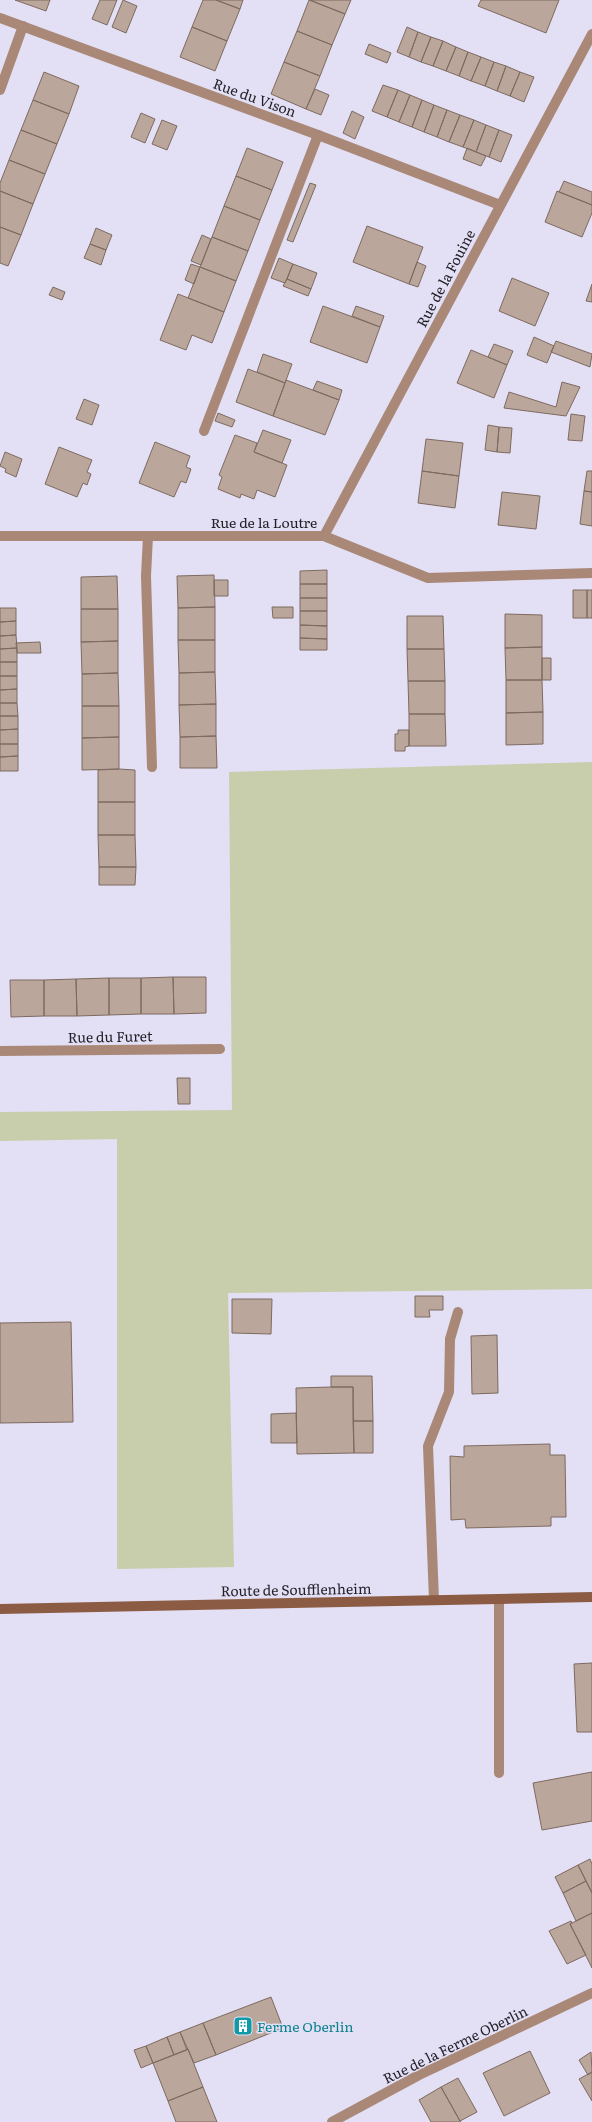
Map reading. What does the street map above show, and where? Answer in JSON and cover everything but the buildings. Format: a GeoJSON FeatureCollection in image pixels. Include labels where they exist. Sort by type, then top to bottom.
{"type":"FeatureCollection","features":[{"type":"Feature","properties":{"kind":"main road","name":"Route de Soufflenheim"},"geometry":{"type":"LineString","coordinates":[[0,1609],[592,1597]]}},
{"type":"Feature","properties":{"kind":"street","name":"Rue du Vison"},"geometry":{"type":"LineString","coordinates":[[0,18],[318,135],[500,205]]}},
{"type":"Feature","properties":{"kind":"street"},"geometry":{"type":"LineString","coordinates":[[0,90],[23,26]]}},
{"type":"Feature","properties":{"kind":"street","name":"Rue de la Fouine"},"geometry":{"type":"LineString","coordinates":[[324,536],[592,34]]}},
{"type":"Feature","properties":{"kind":"street"},"geometry":{"type":"LineString","coordinates":[[204,431],[318,135]]}},
{"type":"Feature","properties":{"kind":"street","name":"Rue de la Loutre"},"geometry":{"type":"LineString","coordinates":[[0,536],[324,536],[428,578],[592,573]]}},
{"type":"Feature","properties":{"kind":"street"},"geometry":{"type":"LineString","coordinates":[[148,536],[146,576],[152,767]]}},
{"type":"Feature","properties":{"kind":"street","name":"Rue du Furet"},"geometry":{"type":"LineString","coordinates":[[0,1052],[220,1048]]}},
{"type":"Feature","properties":{"kind":"street"},"geometry":{"type":"LineString","coordinates":[[434,1600],[428,1446],[449,1392],[450,1339],[458,1312]]}},
{"type":"Feature","properties":{"kind":"street"},"geometry":{"type":"LineString","coordinates":[[499,1599],[499,1772]]}},
{"type":"Feature","properties":{"kind":"street","name":"Rue de la Ferme Oberlin"},"geometry":{"type":"LineString","coordinates":[[332,2122],[419,2075],[592,1993]]}},
{"type":"Feature","properties":{"kind":"green space"},"geometry":{"type":"Polygon","coordinates":[[[592,762],[592,1289],[228,1293],[234,1567],[117,1569],[117,1139],[0,1141],[0,1112],[232,1110],[229,772],[592,762]]]}},
{"type":"Feature","properties":{"kind":"place","name":"Ferme Oberlin"},"geometry":{"type":"Point","coordinates":[243,2026]}}]}
